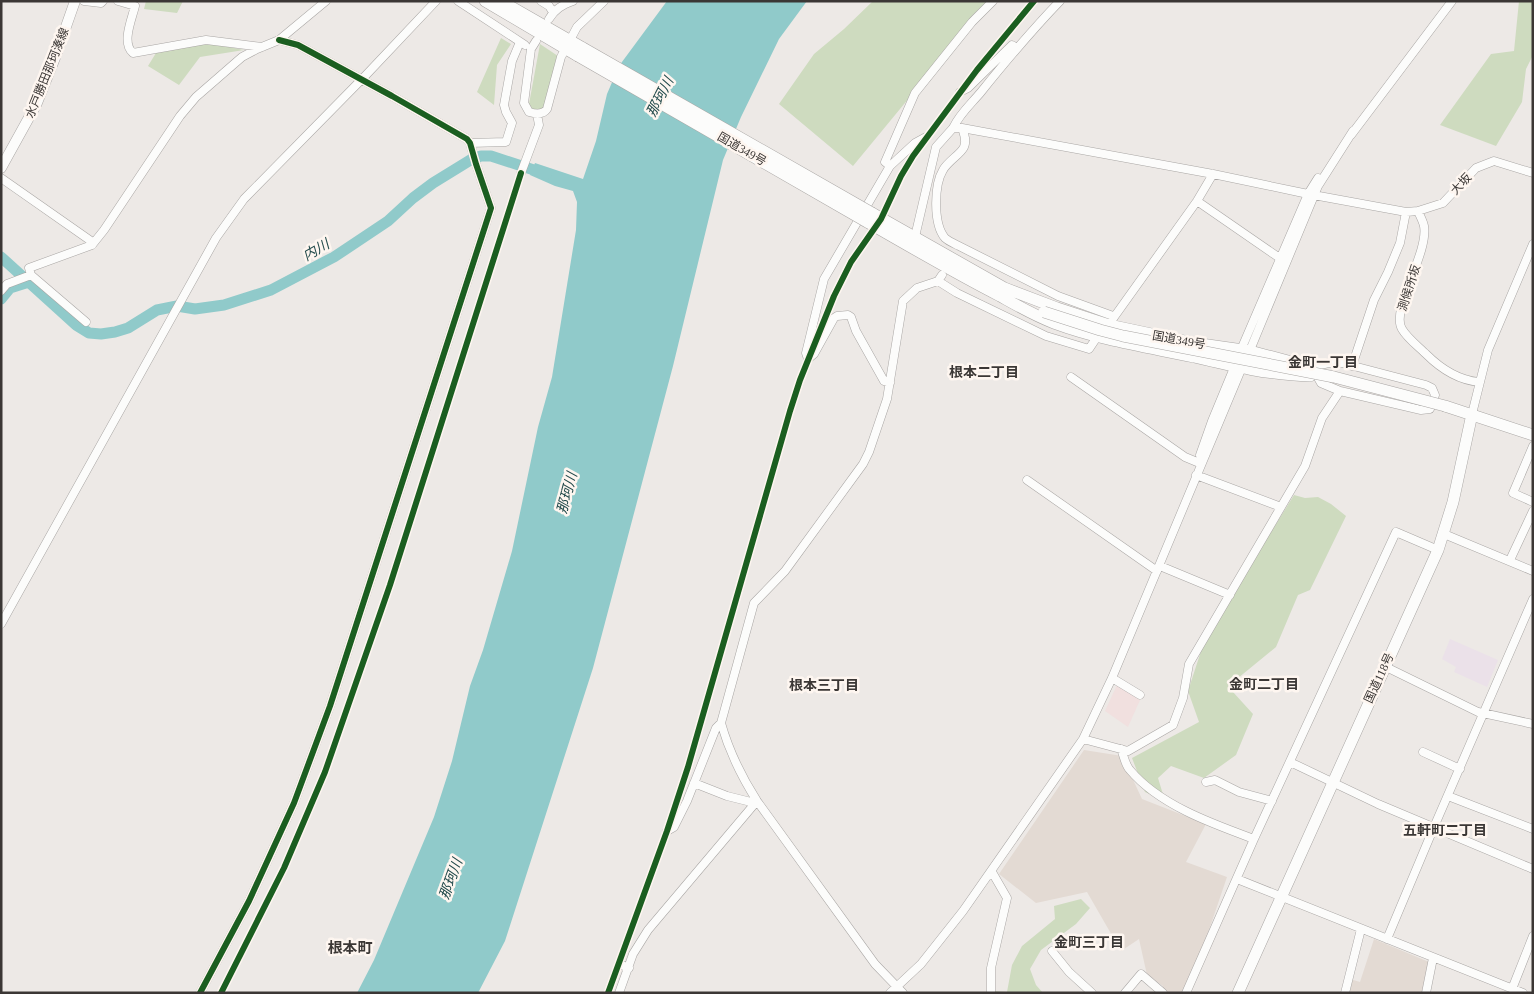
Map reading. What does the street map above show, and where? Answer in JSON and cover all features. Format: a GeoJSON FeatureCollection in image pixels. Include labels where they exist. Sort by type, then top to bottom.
{"type":"FeatureCollection","features":[{"type":"Feature","properties":{"kind":"highway","name":"国道349号"},"geometry":{"type":"LineString","coordinates":[[485,1],[581,52],[913,243],[1000,291],[1044,312],[1123,336],[1334,377],[1472,414]]}},
{"type":"Feature","properties":{"kind":"highway","name":"国道349号"},"geometry":{"type":"LineString","coordinates":[[501,1],[568,45]]}},
{"type":"Feature","properties":{"kind":"highway","name":"国道349号"},"geometry":{"type":"LineString","coordinates":[[1000,291],[1057,308],[1194,343],[1245,350],[1316,372],[1426,399]]}},
{"type":"Feature","properties":{"kind":"highway","name":"国道349号"},"geometry":{"type":"LineString","coordinates":[[1000,291],[1026,311],[1097,337],[1238,368],[1288,375],[1316,372]]}},
{"type":"Feature","properties":{"kind":"highway"},"geometry":{"type":"LineString","coordinates":[[1472,414],[1533,435]]}},
{"type":"Feature","properties":{"kind":"highway","name":"国道118号"},"geometry":{"type":"LineString","coordinates":[[1238,993],[1331,783],[1438,550],[1444,534],[1472,414]]}},
{"type":"Feature","properties":{"kind":"main road","name":"水戸勝田那珂湊線"},"geometry":{"type":"LineString","coordinates":[[1,168],[37,103],[56,58],[75,1]]}},
{"type":"Feature","properties":{"kind":"street"},"geometry":{"type":"LineString","coordinates":[[84,1],[101,3],[103,1]]}},
{"type":"Feature","properties":{"kind":"street"},"geometry":{"type":"LineString","coordinates":[[118,1],[135,6],[127,42],[129,49],[133,52],[214,40],[263,47]]}},
{"type":"Feature","properties":{"kind":"street"},"geometry":{"type":"LineString","coordinates":[[29,276],[29,268],[92,245],[124,201],[180,116],[196,97],[242,57],[279,40],[326,1]]}},
{"type":"Feature","properties":{"kind":"street"},"geometry":{"type":"LineString","coordinates":[[1,624],[216,238],[244,198],[436,1]]}},
{"type":"Feature","properties":{"kind":"street"},"geometry":{"type":"LineString","coordinates":[[458,1],[531,49]]}},
{"type":"Feature","properties":{"kind":"street"},"geometry":{"type":"LineString","coordinates":[[541,1],[549,6],[551,15],[573,1]]}},
{"type":"Feature","properties":{"kind":"street"},"geometry":{"type":"LineString","coordinates":[[536,41],[531,49],[524,103],[530,112],[537,114],[544,113],[547,109],[559,61],[581,23],[604,1]]}},
{"type":"Feature","properties":{"kind":"street"},"geometry":{"type":"LineString","coordinates":[[890,166],[885,162],[915,93],[972,22],[993,1]]}},
{"type":"Feature","properties":{"kind":"street"},"geometry":{"type":"LineString","coordinates":[[1060,1],[961,113],[958,128],[966,140],[964,148],[951,159],[942,172],[935,204],[938,223],[946,238],[957,249],[1111,321],[1198,201],[1213,174]]}},
{"type":"Feature","properties":{"kind":"street"},"geometry":{"type":"LineString","coordinates":[[890,993],[921,964],[963,911],[1083,739],[1112,678],[1178,522],[1280,259],[1312,195],[1354,131],[1452,1]]}},
{"type":"Feature","properties":{"kind":"street"},"geometry":{"type":"LineString","coordinates":[[279,40],[298,45],[362,79],[449,128],[470,143],[506,142],[512,123],[504,105],[512,61],[520,42]]}},
{"type":"Feature","properties":{"kind":"street"},"geometry":{"type":"LineString","coordinates":[[960,92],[968,88],[1012,45],[1017,48]]}},
{"type":"Feature","properties":{"kind":"street"},"geometry":{"type":"LineString","coordinates":[[521,173],[539,125],[537,114]]}},
{"type":"Feature","properties":{"kind":"street"},"geometry":{"type":"LineString","coordinates":[[913,243],[934,152],[942,138],[958,128]]}},
{"type":"Feature","properties":{"kind":"street","name":"大坂"},"geometry":{"type":"LineString","coordinates":[[958,128],[1213,174],[1406,212],[1418,211],[1443,203],[1476,168],[1494,161],[1533,173]]}},
{"type":"Feature","properties":{"kind":"street"},"geometry":{"type":"LineString","coordinates":[[890,384],[884,381],[856,331],[851,317],[848,315],[834,318],[814,354],[808,359],[806,352],[824,279],[890,166],[915,143],[926,137]]}},
{"type":"Feature","properties":{"kind":"street"},"geometry":{"type":"LineString","coordinates":[[200,993],[249,902],[294,804],[330,706],[491,208],[470,143]]}},
{"type":"Feature","properties":{"kind":"street"},"geometry":{"type":"LineString","coordinates":[[1,178],[91,241],[92,245]]}},
{"type":"Feature","properties":{"kind":"street"},"geometry":{"type":"LineString","coordinates":[[1245,350],[1312,195]]}},
{"type":"Feature","properties":{"kind":"street"},"geometry":{"type":"LineString","coordinates":[[1198,201],[1280,259]]}},
{"type":"Feature","properties":{"kind":"street","name":"測候所坂"},"geometry":{"type":"LineString","coordinates":[[1418,211],[1424,226],[1423,243],[1400,309],[1399,320],[1401,329],[1438,367],[1456,376],[1479,382]]}},
{"type":"Feature","properties":{"kind":"street"},"geometry":{"type":"LineString","coordinates":[[1352,366],[1374,300],[1400,243],[1406,212]]}},
{"type":"Feature","properties":{"kind":"street"},"geometry":{"type":"LineString","coordinates":[[1472,414],[1488,350],[1502,313],[1530,256],[1533,244]]}},
{"type":"Feature","properties":{"kind":"street"},"geometry":{"type":"LineString","coordinates":[[1,291],[7,284],[29,276]]}},
{"type":"Feature","properties":{"kind":"street"},"geometry":{"type":"LineString","coordinates":[[29,276],[86,322]]}},
{"type":"Feature","properties":{"kind":"street"},"geometry":{"type":"LineString","coordinates":[[667,832],[674,828],[716,728],[721,723],[754,603],[785,572],[863,464],[887,399],[902,301],[917,288],[940,278],[956,293],[1046,336],[1089,349],[1097,337]]}},
{"type":"Feature","properties":{"kind":"street"},"geometry":{"type":"LineString","coordinates":[[1331,362],[1352,366],[1432,388],[1435,395],[1432,407],[1421,410],[1340,391],[1321,382],[1316,372],[1322,364],[1331,362]]}},
{"type":"Feature","properties":{"kind":"street"},"geometry":{"type":"LineString","coordinates":[[1178,522],[1212,421],[1238,368]]}},
{"type":"Feature","properties":{"kind":"street"},"geometry":{"type":"LineString","coordinates":[[1071,377],[1185,457],[1197,462]]}},
{"type":"Feature","properties":{"kind":"street"},"geometry":{"type":"LineString","coordinates":[[1083,739],[1128,751],[1174,725],[1183,698],[1189,664],[1305,466],[1322,418],[1340,391]]}},
{"type":"Feature","properties":{"kind":"street"},"geometry":{"type":"LineString","coordinates":[[1533,446],[1512,493],[1533,502]]}},
{"type":"Feature","properties":{"kind":"street"},"geometry":{"type":"LineString","coordinates":[[1196,475],[1281,507]]}},
{"type":"Feature","properties":{"kind":"street"},"geometry":{"type":"LineString","coordinates":[[1028,480],[1158,568],[1230,595]]}},
{"type":"Feature","properties":{"kind":"street"},"geometry":{"type":"LineString","coordinates":[[1510,560],[1533,511]]}},
{"type":"Feature","properties":{"kind":"street"},"geometry":{"type":"LineString","coordinates":[[1186,993],[1254,839],[1396,532],[1438,550]]}},
{"type":"Feature","properties":{"kind":"street"},"geometry":{"type":"LineString","coordinates":[[1444,534],[1533,571]]}},
{"type":"Feature","properties":{"kind":"street"},"geometry":{"type":"LineString","coordinates":[[1388,940],[1434,827],[1533,599]]}},
{"type":"Feature","properties":{"kind":"street"},"geometry":{"type":"LineString","coordinates":[[1384,666],[1478,712],[1533,724]]}},
{"type":"Feature","properties":{"kind":"street"},"geometry":{"type":"LineString","coordinates":[[1112,678],[1140,695]]}},
{"type":"Feature","properties":{"kind":"street"},"geometry":{"type":"LineString","coordinates":[[721,723],[743,779],[756,802],[875,964],[903,993]]}},
{"type":"Feature","properties":{"kind":"street"},"geometry":{"type":"LineString","coordinates":[[1121,749],[1128,769],[1153,792],[1207,822],[1254,839]]}},
{"type":"Feature","properties":{"kind":"street"},"geometry":{"type":"LineString","coordinates":[[1423,752],[1460,769]]}},
{"type":"Feature","properties":{"kind":"street"},"geometry":{"type":"LineString","coordinates":[[1290,762],[1331,783],[1533,869]]}},
{"type":"Feature","properties":{"kind":"street"},"geometry":{"type":"LineString","coordinates":[[1206,782],[1215,780],[1239,792],[1272,801]]}},
{"type":"Feature","properties":{"kind":"street"},"geometry":{"type":"LineString","coordinates":[[694,783],[727,796],[756,802]]}},
{"type":"Feature","properties":{"kind":"street"},"geometry":{"type":"LineString","coordinates":[[1448,796],[1533,829]]}},
{"type":"Feature","properties":{"kind":"street"},"geometry":{"type":"LineString","coordinates":[[619,993],[633,954],[648,930],[756,802]]}},
{"type":"Feature","properties":{"kind":"street"},"geometry":{"type":"LineString","coordinates":[[991,993],[991,968],[1007,898],[992,872]]}},
{"type":"Feature","properties":{"kind":"street"},"geometry":{"type":"LineString","coordinates":[[1237,879],[1522,993]]}},
{"type":"Feature","properties":{"kind":"street"},"geometry":{"type":"LineString","coordinates":[[1345,993],[1361,929]]}},
{"type":"Feature","properties":{"kind":"street"},"geometry":{"type":"LineString","coordinates":[[1512,989],[1533,936]]}},
{"type":"Feature","properties":{"kind":"street"},"geometry":{"type":"LineString","coordinates":[[1052,951],[1092,993]]}},
{"type":"Feature","properties":{"kind":"street"},"geometry":{"type":"LineString","coordinates":[[1426,993],[1433,958]]}},
{"type":"Feature","properties":{"kind":"street"},"geometry":{"type":"LineString","coordinates":[[619,964],[629,968]]}},
{"type":"Feature","properties":{"kind":"street"},"geometry":{"type":"LineString","coordinates":[[1125,993],[1141,974],[1163,993]]}},
{"type":"Feature","properties":{"kind":"shaded area"},"geometry":{"type":"Polygon","coordinates":[[[1450,639],[1498,660],[1487,687],[1454,672],[1456,667],[1442,659],[1450,639]]]}},
{"type":"Feature","properties":{"kind":"shaded area"},"geometry":{"type":"Polygon","coordinates":[[[1117,685],[1140,700],[1128,727],[1105,711],[1117,685]]]}},
{"type":"Feature","properties":{"kind":"shaded area"},"geometry":{"type":"Polygon","coordinates":[[[1084,750],[1122,756],[1142,799],[1206,824],[1186,862],[1227,877],[1191,983],[1182,993],[1163,993],[1163,986],[1147,975],[1139,939],[1121,951],[1087,892],[1036,903],[999,874],[1084,750]]]}},
{"type":"Feature","properties":{"kind":"shaded area"},"geometry":{"type":"Polygon","coordinates":[[[1374,939],[1429,962],[1423,993],[1347,993],[1350,979],[1360,982],[1374,939]]]}},
{"type":"Feature","properties":{"kind":"green space"},"geometry":{"type":"Polygon","coordinates":[[[146,1],[183,1],[177,13],[144,9],[146,1]]]}},
{"type":"Feature","properties":{"kind":"green space"},"geometry":{"type":"Polygon","coordinates":[[[873,1],[989,1],[853,166],[779,104],[814,54],[873,1]]]}},
{"type":"Feature","properties":{"kind":"green space"},"geometry":{"type":"Polygon","coordinates":[[[1519,1],[1533,1],[1533,55],[1526,69],[1522,102],[1496,146],[1440,125],[1491,54],[1514,51],[1519,1]]]}},
{"type":"Feature","properties":{"kind":"green space"},"geometry":{"type":"Polygon","coordinates":[[[501,38],[511,44],[497,65],[494,105],[477,92],[501,38]]]}},
{"type":"Feature","properties":{"kind":"green space"},"geometry":{"type":"Polygon","coordinates":[[[215,42],[244,50],[200,57],[179,85],[148,66],[156,53],[215,42]]]}},
{"type":"Feature","properties":{"kind":"green space"},"geometry":{"type":"Polygon","coordinates":[[[540,44],[558,56],[547,104],[543,109],[531,110],[529,104],[540,44]]]}},
{"type":"Feature","properties":{"kind":"green space"},"geometry":{"type":"Polygon","coordinates":[[[1294,495],[1305,498],[1318,497],[1331,504],[1346,516],[1310,590],[1298,595],[1276,647],[1232,683],[1233,692],[1253,714],[1236,755],[1204,778],[1171,766],[1158,778],[1165,801],[1145,792],[1132,758],[1199,722],[1188,691],[1205,639],[1294,495]]]}},
{"type":"Feature","properties":{"kind":"green space"},"geometry":{"type":"Polygon","coordinates":[[[1081,899],[1090,908],[1076,924],[1041,950],[1030,969],[1036,985],[1043,993],[992,993],[992,991],[1007,992],[1012,965],[1022,946],[1055,919],[1054,906],[1081,899]]]}},
{"type":"Feature","properties":{"kind":"water","name":"那珂川"},"geometry":{"type":"Polygon","coordinates":[[[667,1],[807,1],[779,39],[741,117],[723,160],[673,366],[593,668],[505,941],[478,993],[357,993],[374,960],[434,817],[452,761],[470,686],[483,650],[512,551],[538,427],[552,377],[576,230],[577,202],[573,191],[555,186],[530,175],[535,163],[583,179],[596,141],[607,94],[619,66],[667,1]]]}},
{"type":"Feature","properties":{"kind":"waterway","name":"内川"},"geometry":{"type":"LineString","coordinates":[[1,257],[76,325],[89,333],[115,332],[128,328],[157,310],[177,306],[195,309],[224,305],[271,290],[334,257],[388,221],[433,183],[472,159],[481,156],[491,156],[546,174]]}},
{"type":"Feature","properties":{"kind":"waterway"},"geometry":{"type":"LineString","coordinates":[[1,299],[10,288],[29,282]]}},
{"type":"Feature","properties":{"kind":"cycle path"},"geometry":{"type":"LineString","coordinates":[[608,993],[667,831],[688,767],[800,380],[834,296],[851,262],[881,219],[901,176],[913,156],[977,70],[1034,1]]}},
{"type":"Feature","properties":{"kind":"cycle path"},"geometry":{"type":"LineString","coordinates":[[200,993],[249,901],[294,803],[330,706],[491,208],[470,143],[467,139],[298,45],[279,40]]}},
{"type":"Feature","properties":{"kind":"cycle path"},"geometry":{"type":"LineString","coordinates":[[221,993],[284,868],[325,772],[390,585],[521,173]]}},
{"type":"Feature","properties":{"kind":"district","name":"金町一丁目"},"geometry":{"type":"Point","coordinates":[1323,362]}},
{"type":"Feature","properties":{"kind":"district","name":"根本二丁目"},"geometry":{"type":"Point","coordinates":[984,372]}},
{"type":"Feature","properties":{"kind":"district","name":"金町二丁目"},"geometry":{"type":"Point","coordinates":[1264,684]}},
{"type":"Feature","properties":{"kind":"district","name":"根本三丁目"},"geometry":{"type":"Point","coordinates":[824,685]}},
{"type":"Feature","properties":{"kind":"district","name":"五軒町二丁目"},"geometry":{"type":"Point","coordinates":[1445,830]}},
{"type":"Feature","properties":{"kind":"district","name":"金町三丁目"},"geometry":{"type":"Point","coordinates":[1089,942]}},
{"type":"Feature","properties":{"kind":"district","name":"根本町"},"geometry":{"type":"Point","coordinates":[350,948]}}]}
